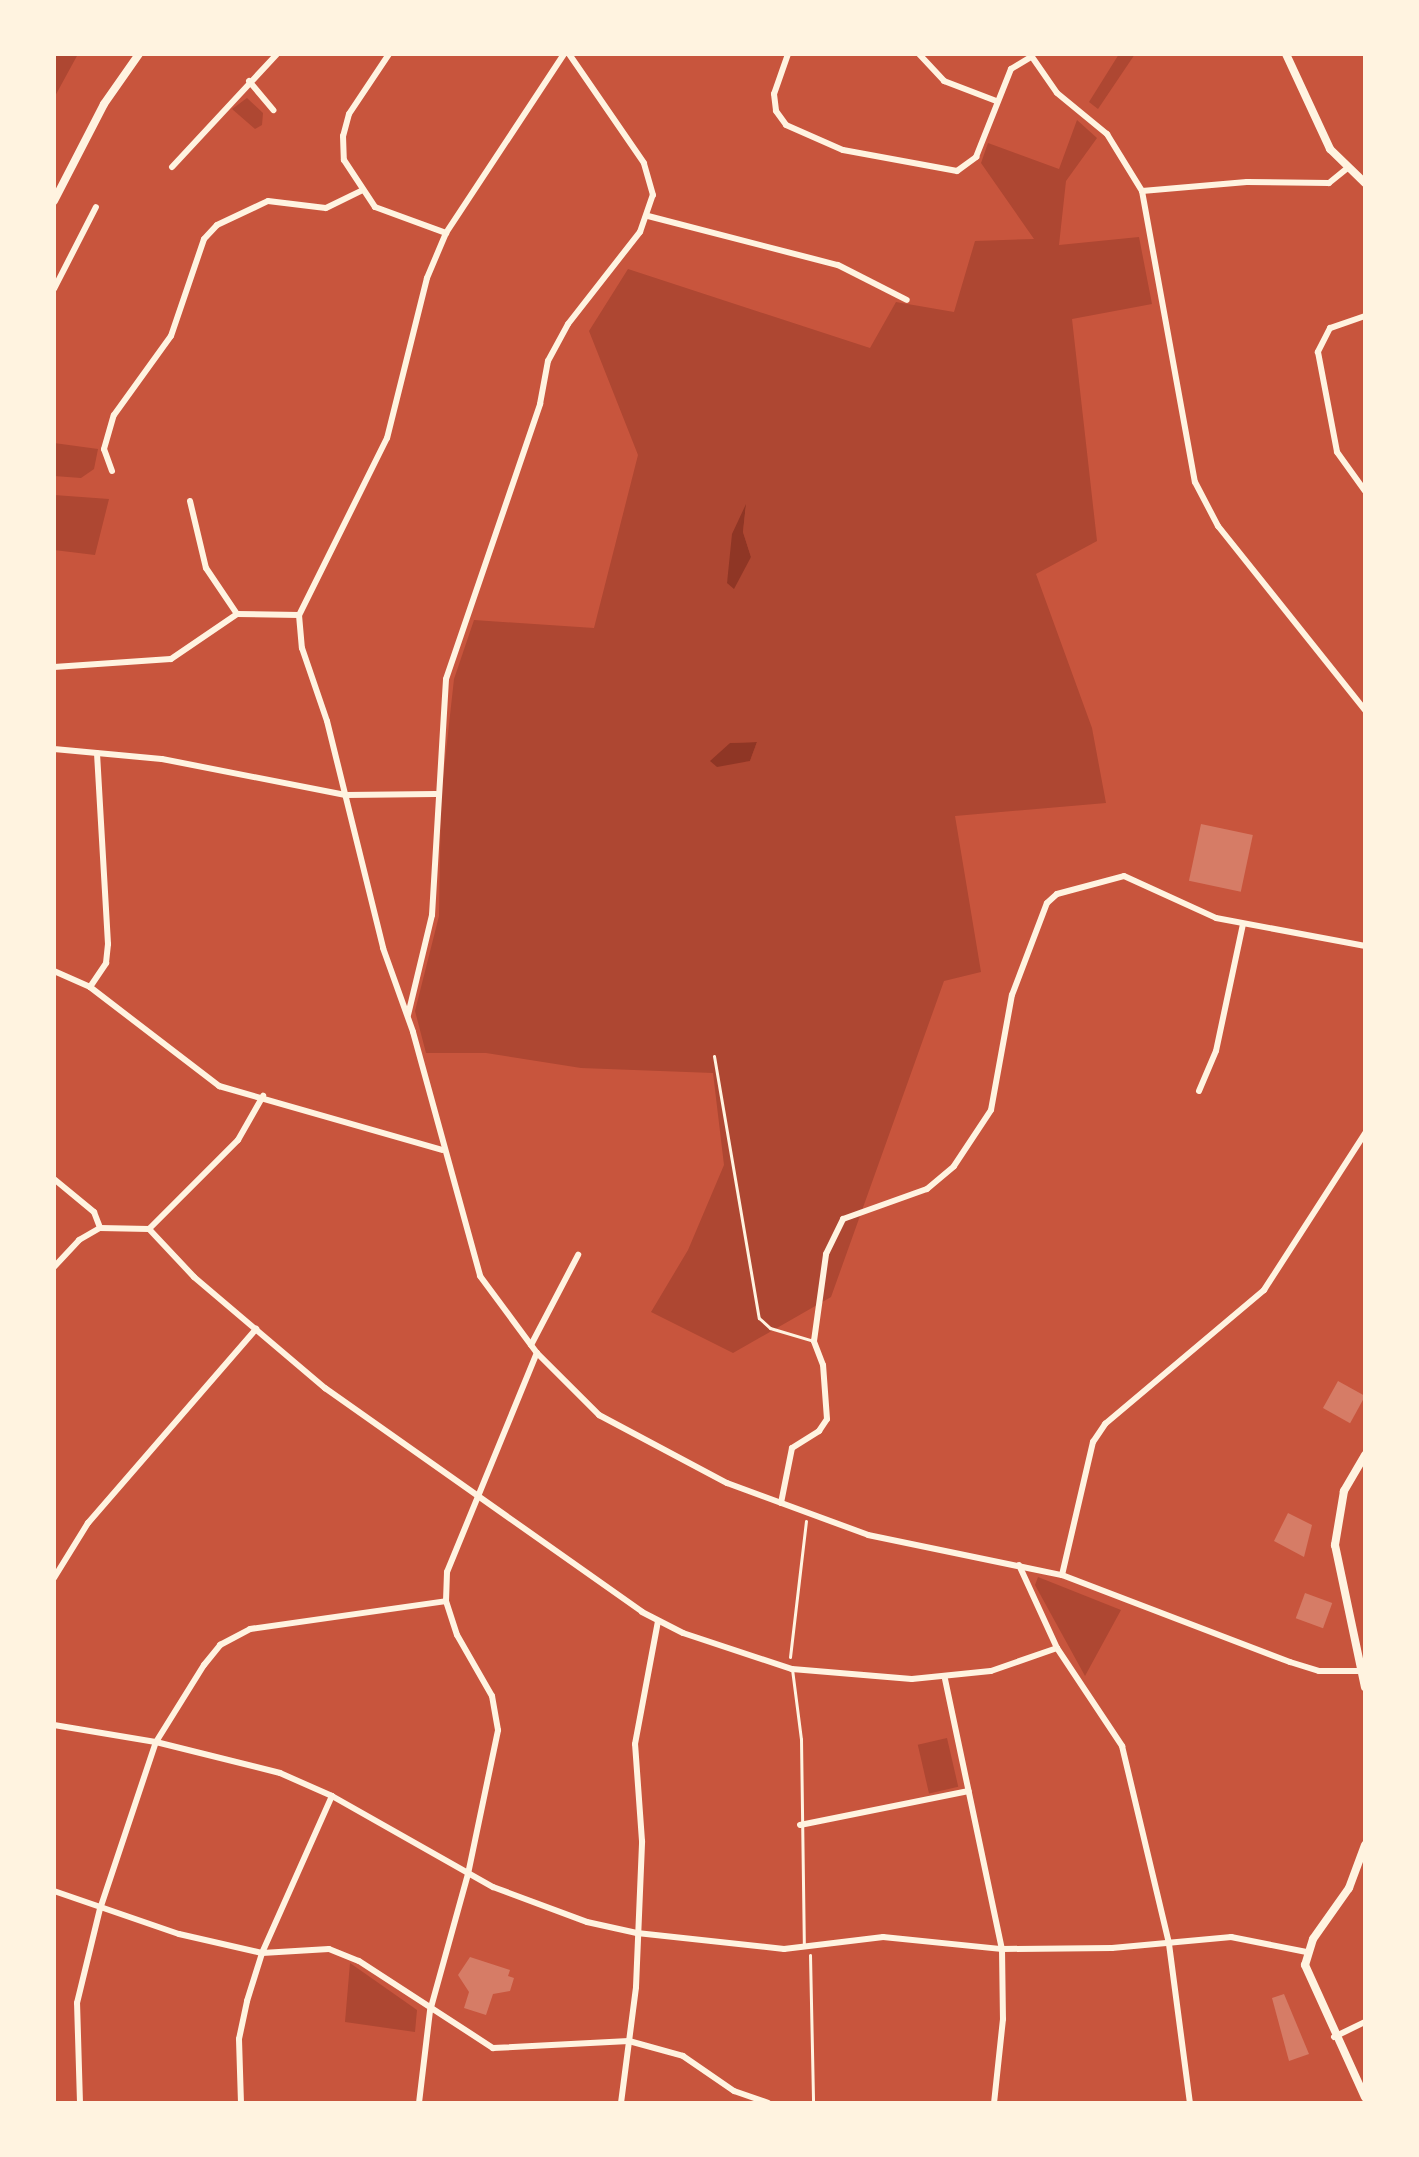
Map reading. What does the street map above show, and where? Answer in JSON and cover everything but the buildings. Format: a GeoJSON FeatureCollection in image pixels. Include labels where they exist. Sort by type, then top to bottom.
{"type":"FeatureCollection","features":[{"type":"Feature","properties":{"kind":"main road"},"geometry":{"type":"LineString","coordinates":[[54,201],[97,114],[139,54]]}},
{"type":"Feature","properties":{"kind":"main road"},"geometry":{"type":"LineString","coordinates":[[1286,54],[1330,149],[1346,169],[1365,183]]}},
{"type":"Feature","properties":{"kind":"main road"},"geometry":{"type":"LineString","coordinates":[[1365,1455],[1344,1491],[1335,1545],[1365,1687]]}},
{"type":"Feature","properties":{"kind":"main road"},"geometry":{"type":"LineString","coordinates":[[1365,1845],[1349,1888],[1307,1952],[1309,1979],[1365,2097]]}},
{"type":"Feature","properties":{"kind":"street"},"geometry":{"type":"LineString","coordinates":[[172,167],[277,54]]}},
{"type":"Feature","properties":{"kind":"street"},"geometry":{"type":"LineString","coordinates":[[389,54],[354,104],[343,136],[344,160],[361,191],[393,217],[446,233]]}},
{"type":"Feature","properties":{"kind":"street"},"geometry":{"type":"LineString","coordinates":[[408,1015],[432,915],[436,794],[446,679],[540,404],[548,361],[568,324],[648,216],[652,186],[644,163],[567,54],[446,233],[410,338],[387,438],[299,615],[302,648],[346,795],[383,948],[408,1015],[442,1150],[480,1276],[537,1353],[599,1415],[727,1483],[868,1535],[1062,1575],[1319,1671],[1360,1671]]}},
{"type":"Feature","properties":{"kind":"street"},"geometry":{"type":"LineString","coordinates":[[788,54],[774,94],[781,119],[810,139],[843,150],[947,171],[964,169],[976,157],[1011,69],[1031,56],[1057,93],[1107,134],[1142,191],[1195,482],[1218,526],[1365,710]]}},
{"type":"Feature","properties":{"kind":"street"},"geometry":{"type":"LineString","coordinates":[[919,54],[944,81],[996,101]]}},
{"type":"Feature","properties":{"kind":"street"},"geometry":{"type":"LineString","coordinates":[[249,81],[273,110]]}},
{"type":"Feature","properties":{"kind":"street"},"geometry":{"type":"LineString","coordinates":[[1142,191],[1247,182],[1329,183],[1346,169]]}},
{"type":"Feature","properties":{"kind":"street"},"geometry":{"type":"LineString","coordinates":[[112,471],[104,449],[114,415],[171,336],[204,239],[217,225],[268,201],[326,208],[361,191]]}},
{"type":"Feature","properties":{"kind":"street"},"geometry":{"type":"LineString","coordinates":[[54,289],[96,207]]}},
{"type":"Feature","properties":{"kind":"street"},"geometry":{"type":"LineString","coordinates":[[648,216],[838,265],[907,300]]}},
{"type":"Feature","properties":{"kind":"street"},"geometry":{"type":"LineString","coordinates":[[1365,316],[1330,328],[1318,352],[1337,452],[1365,491]]}},
{"type":"Feature","properties":{"kind":"street"},"geometry":{"type":"LineString","coordinates":[[190,501],[206,568],[237,614]]}},
{"type":"Feature","properties":{"kind":"street"},"geometry":{"type":"LineString","coordinates":[[54,667],[171,659],[237,614],[299,615]]}},
{"type":"Feature","properties":{"kind":"street"},"geometry":{"type":"LineString","coordinates":[[54,749],[162,759],[346,795],[436,794]]}},
{"type":"Feature","properties":{"kind":"street"},"geometry":{"type":"LineString","coordinates":[[90,987],[106,963],[108,944],[97,753]]}},
{"type":"Feature","properties":{"kind":"street"},"geometry":{"type":"LineString","coordinates":[[781,1503],[792,1448],[819,1431],[827,1419],[823,1365],[814,1341],[826,1254],[843,1219],[927,1189],[954,1166],[991,1110],[1012,995],[1047,903],[1057,894],[1124,876],[1203,913],[1243,924],[1365,946]]}},
{"type":"Feature","properties":{"kind":"street"},"geometry":{"type":"LineString","coordinates":[[1199,1091],[1216,1051],[1243,924]]}},
{"type":"Feature","properties":{"kind":"street"},"geometry":{"type":"LineString","coordinates":[[54,971],[90,987],[212,1082],[442,1150]]}},
{"type":"Feature","properties":{"kind":"street"},"geometry":{"type":"LineString","coordinates":[[149,1229],[238,1140],[263,1096]]}},
{"type":"Feature","properties":{"kind":"street"},"geometry":{"type":"LineString","coordinates":[[1062,1575],[1093,1442],[1105,1424],[1264,1290],[1365,1133]]}},
{"type":"Feature","properties":{"kind":"street"},"geometry":{"type":"LineString","coordinates":[[54,1179],[94,1212],[100,1228]]}},
{"type":"Feature","properties":{"kind":"street"},"geometry":{"type":"LineString","coordinates":[[54,1267],[79,1240],[100,1228],[149,1229],[256,1329],[325,1388],[658,1621],[736,1654],[791,1669],[945,1679],[991,1671],[1057,1648]]}},
{"type":"Feature","properties":{"kind":"street"},"geometry":{"type":"LineString","coordinates":[[531,1345],[578,1255]]}},
{"type":"Feature","properties":{"kind":"street"},"geometry":{"type":"LineString","coordinates":[[54,1578],[88,1523],[256,1329]]}},
{"type":"Feature","properties":{"kind":"street"},"geometry":{"type":"LineString","coordinates":[[419,2103],[430,2011],[468,1874],[498,1730],[492,1696],[457,1635],[446,1601],[455,1547],[479,1497],[537,1353]]}},
{"type":"Feature","properties":{"kind":"street"},"geometry":{"type":"LineString","coordinates":[[1019,1565],[1057,1648],[1119,1737],[1169,1944],[1190,2103]]}},
{"type":"Feature","properties":{"kind":"street"},"geometry":{"type":"LineString","coordinates":[[80,2103],[77,2003],[100,1909],[156,1742],[220,1645],[250,1629],[446,1601]]}},
{"type":"Feature","properties":{"kind":"street"},"geometry":{"type":"LineString","coordinates":[[621,2103],[629,2041],[642,1841],[635,1744],[658,1621]]}},
{"type":"Feature","properties":{"kind":"street"},"geometry":{"type":"LineString","coordinates":[[945,1679],[1002,1949],[1003,2019],[994,2103]]}},
{"type":"Feature","properties":{"kind":"street"},"geometry":{"type":"LineString","coordinates":[[54,1725],[239,1760],[332,1796],[468,1874],[541,1907],[637,1933],[807,1948],[883,1937],[1002,1949],[1169,1944],[1231,1937],[1307,1952]]}},
{"type":"Feature","properties":{"kind":"street"},"geometry":{"type":"LineString","coordinates":[[800,1825],[969,1791]]}},
{"type":"Feature","properties":{"kind":"street"},"geometry":{"type":"LineString","coordinates":[[241,2103],[239,2039],[262,1953],[332,1796]]}},
{"type":"Feature","properties":{"kind":"street"},"geometry":{"type":"LineString","coordinates":[[54,1891],[179,1934],[262,1953],[329,1949],[359,1961],[430,2011],[493,2048],[629,2041],[683,2056],[734,2091],[768,2103]]}},
{"type":"Feature","properties":{"kind":"street"},"geometry":{"type":"LineString","coordinates":[[1334,2037],[1365,2022]]}},
{"type":"Feature","properties":{"kind":"lane"},"geometry":{"type":"LineString","coordinates":[[714,1056],[759,1318],[770,1328],[814,1341]]}},
{"type":"Feature","properties":{"kind":"lane"},"geometry":{"type":"LineString","coordinates":[[791,1669],[801,1739],[800,1825],[807,1948]]}},
{"type":"Feature","properties":{"kind":"path"},"geometry":{"type":"LineString","coordinates":[[791,1669],[807,1513]]}},
{"type":"Feature","properties":{"kind":"path"},"geometry":{"type":"LineString","coordinates":[[807,1948],[813,2103]]}},
{"type":"Feature","properties":{"kind":"shaded area"},"geometry":{"type":"Polygon","coordinates":[[[54,54],[78,54],[54,98],[54,54]]]}},
{"type":"Feature","properties":{"kind":"shaded area"},"geometry":{"type":"Polygon","coordinates":[[[1119,54],[1135,54],[1098,109],[1089,102],[1119,54]]]}},
{"type":"Feature","properties":{"kind":"shaded area"},"geometry":{"type":"Polygon","coordinates":[[[247,98],[263,113],[262,125],[255,129],[232,109],[247,98]]]}},
{"type":"Feature","properties":{"kind":"shaded area"},"geometry":{"type":"Polygon","coordinates":[[[1077,120],[1097,138],[1066,181],[1059,245],[1139,237],[1152,304],[1072,319],[1097,541],[1036,574],[1092,728],[1106,803],[955,816],[981,972],[944,981],[831,1297],[733,1353],[651,1312],[688,1250],[724,1165],[713,1073],[581,1068],[486,1053],[426,1053],[415,1011],[439,916],[441,797],[454,679],[474,620],[594,628],[638,455],[589,331],[628,269],[870,348],[896,302],[954,312],[975,241],[1034,239],[981,163],[988,143],[1059,169],[1077,120]],[[746,505],[727,583],[751,557],[743,532],[746,505]],[[757,742],[730,743],[724,763],[750,761],[757,742]]]}},
{"type":"Feature","properties":{"kind":"shaded area"},"geometry":{"type":"Polygon","coordinates":[[[54,443],[98,449],[94,469],[81,478],[54,476],[54,443]]]}},
{"type":"Feature","properties":{"kind":"shaded area"},"geometry":{"type":"Polygon","coordinates":[[[54,495],[109,499],[95,555],[54,550],[54,495]]]}},
{"type":"Feature","properties":{"kind":"shaded area"},"geometry":{"type":"Polygon","coordinates":[[[746,504],[743,532],[751,557],[734,589],[727,583],[732,534],[746,504]]]}},
{"type":"Feature","properties":{"kind":"shaded area"},"geometry":{"type":"Polygon","coordinates":[[[757,742],[750,761],[717,767],[710,761],[730,743],[757,742]]]}},
{"type":"Feature","properties":{"kind":"shaded area"},"geometry":{"type":"Polygon","coordinates":[[[1038,1577],[1121,1610],[1085,1676],[1035,1585],[1038,1577]]]}},
{"type":"Feature","properties":{"kind":"shaded area"},"geometry":{"type":"Polygon","coordinates":[[[947,1738],[958,1787],[929,1793],[918,1745],[947,1738]]]}},
{"type":"Feature","properties":{"kind":"shaded area"},"geometry":{"type":"Polygon","coordinates":[[[350,1963],[417,2010],[415,2032],[345,2022],[350,1963]]]}}]}
